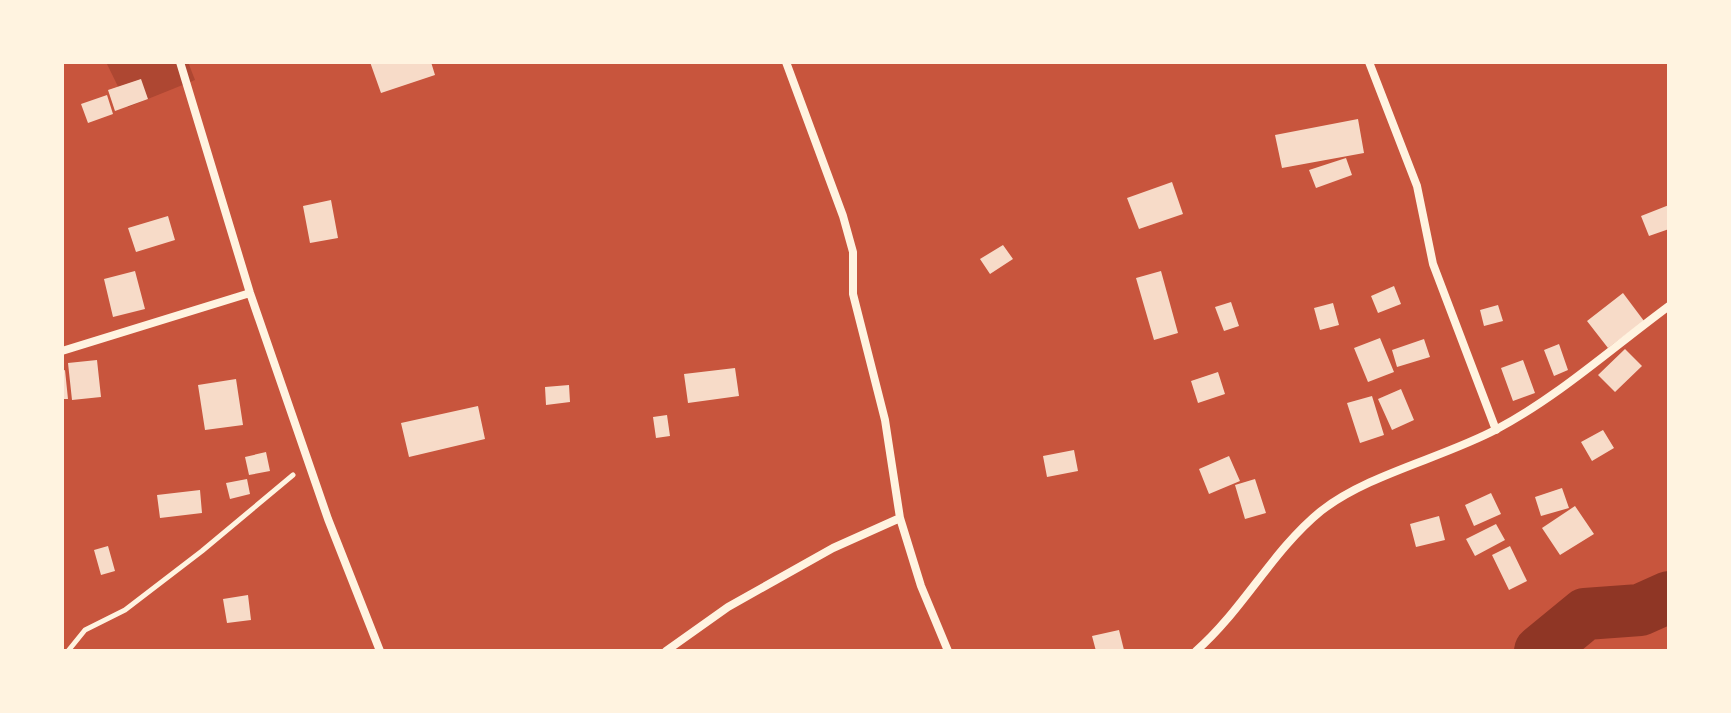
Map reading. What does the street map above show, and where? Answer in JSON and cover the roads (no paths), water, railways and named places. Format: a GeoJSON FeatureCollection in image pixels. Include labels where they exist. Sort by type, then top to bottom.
{"type":"FeatureCollection","features":[{"type":"Feature","properties":{"kind":"street"},"geometry":{"type":"LineString","coordinates":[[180,62],[250,293],[307,459],[380,651]]}},
{"type":"Feature","properties":{"kind":"street"},"geometry":{"type":"LineString","coordinates":[[786,62],[843,216],[853,252],[853,294],[885,420],[900,518],[921,586],[948,651]]}},
{"type":"Feature","properties":{"kind":"street"},"geometry":{"type":"LineString","coordinates":[[1369,62],[1417,186],[1433,264],[1496,430]]}},
{"type":"Feature","properties":{"kind":"street"},"geometry":{"type":"LineString","coordinates":[[62,351],[250,293]]}},
{"type":"Feature","properties":{"kind":"street"},"geometry":{"type":"LineString","coordinates":[[1196,651],[1218,632],[1264,570],[1321,511],[1358,489],[1496,430],[1564,388],[1669,306]]}},
{"type":"Feature","properties":{"kind":"street"},"geometry":{"type":"LineString","coordinates":[[666,651],[728,607],[833,548],[900,518]]}},
{"type":"Feature","properties":{"kind":"waterway"},"geometry":{"type":"LineString","coordinates":[[1540,651],[1585,614],[1640,610],[1669,597]]}}]}
